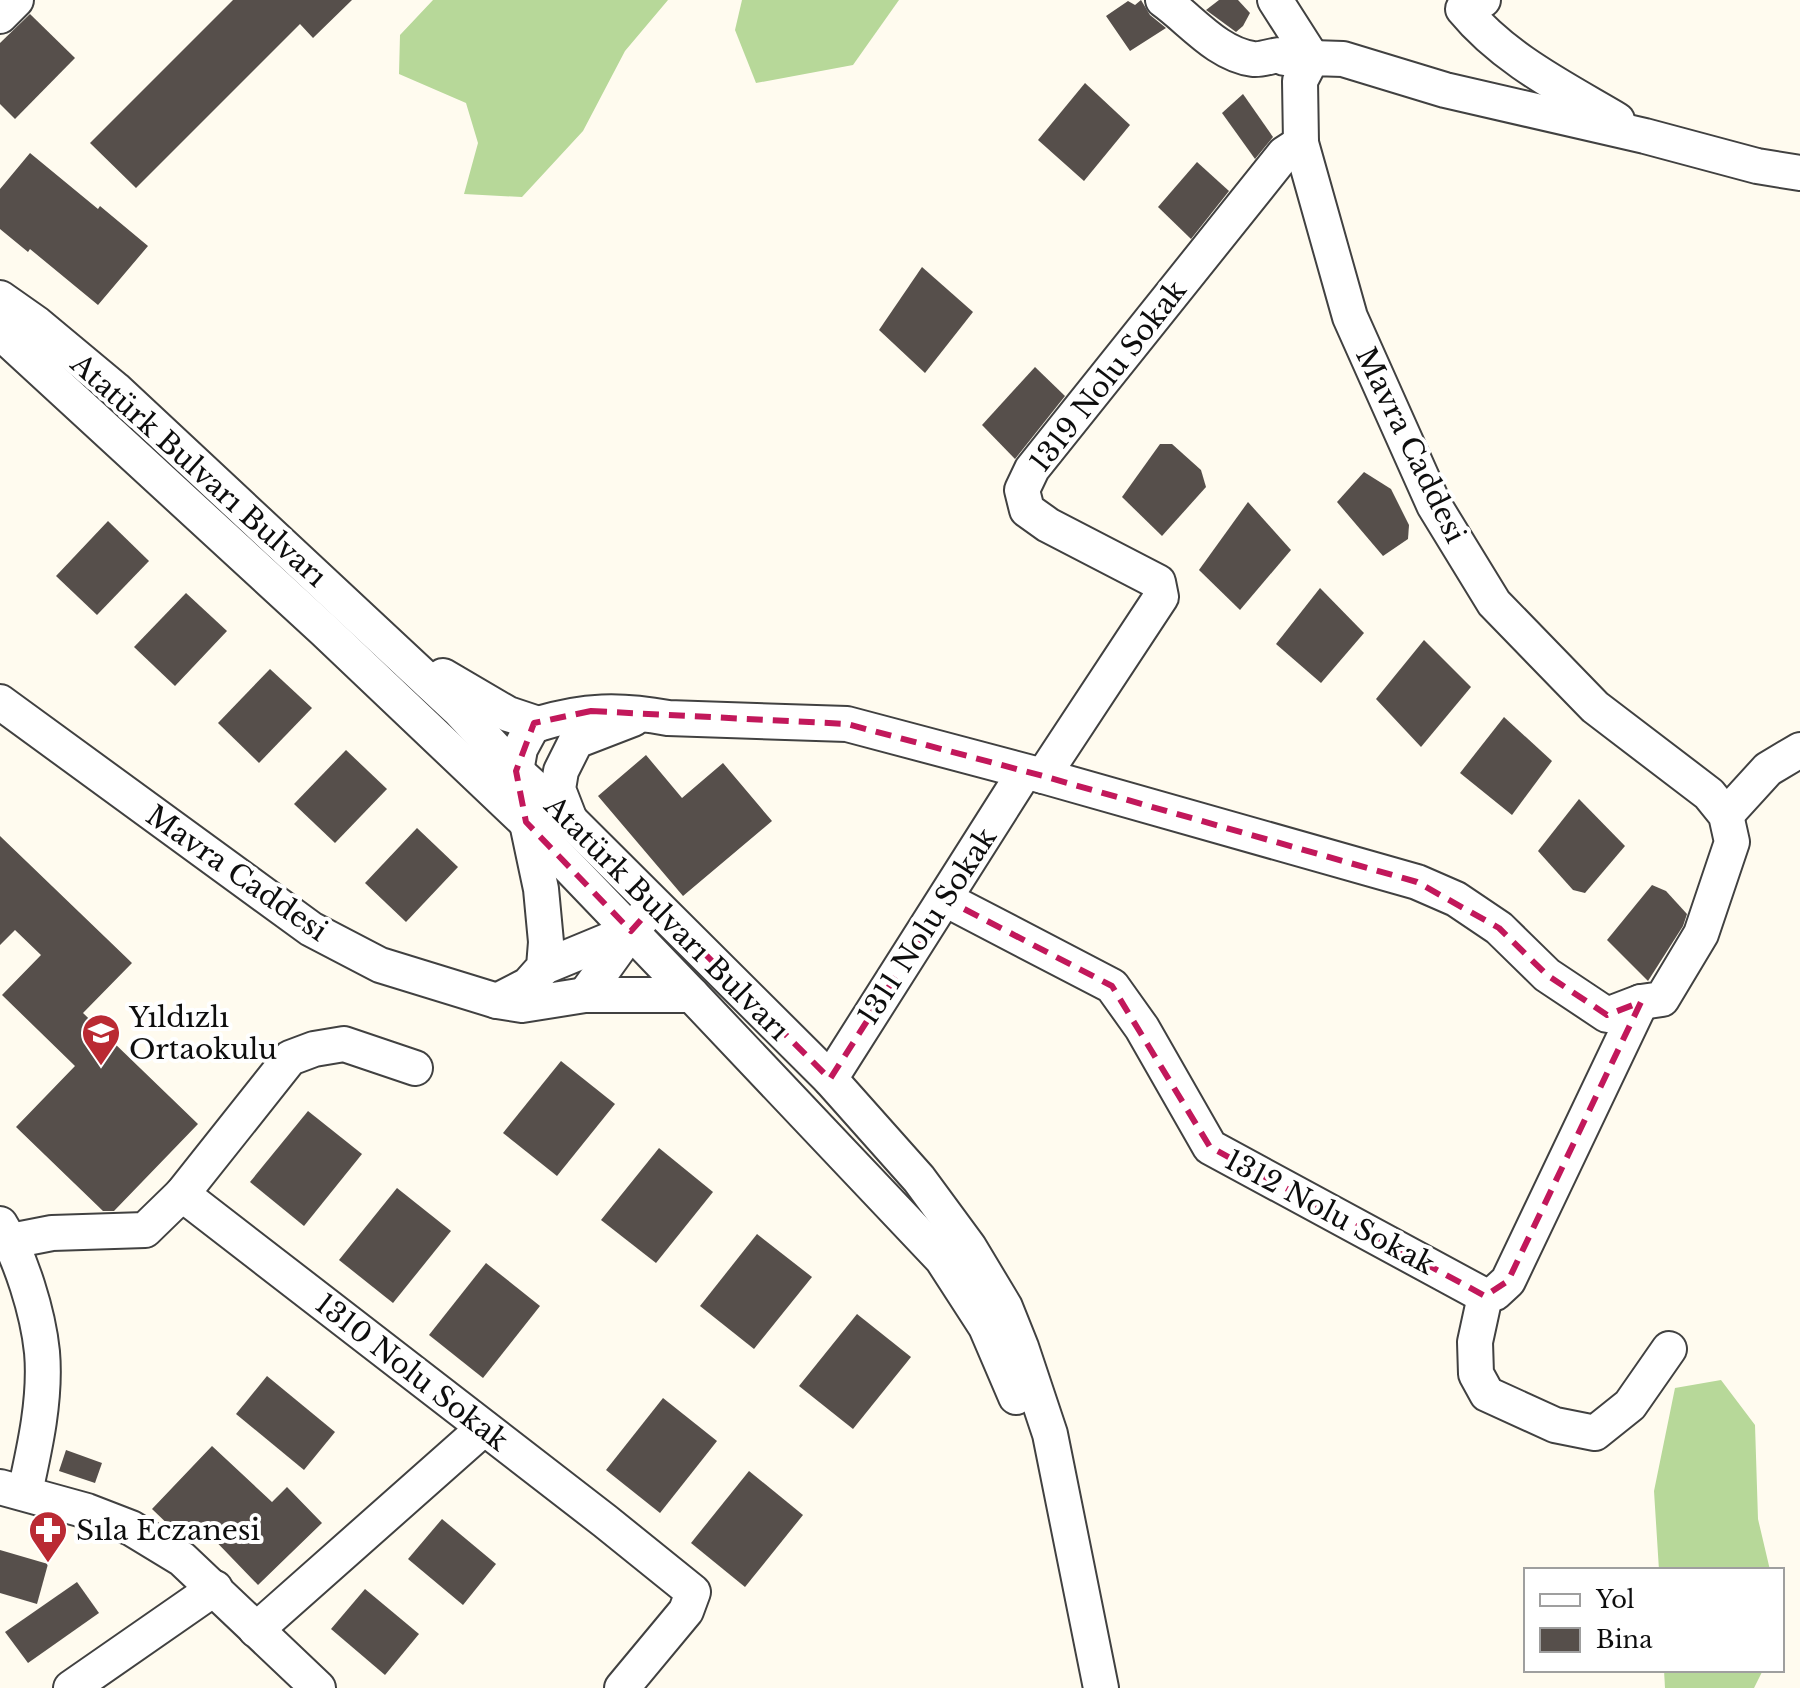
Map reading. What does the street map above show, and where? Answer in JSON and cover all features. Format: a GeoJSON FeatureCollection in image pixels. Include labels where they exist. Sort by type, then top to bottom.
{"type":"FeatureCollection","features":[{"type":"Feature","properties":{"kind":"street"},"geometry":{"type":"LineString","coordinates":[[0,16],[16,0]]}},
{"type":"Feature","properties":{"kind":"street"},"geometry":{"type":"LineString","coordinates":[[1163,0],[1197,31],[1255,59],[1279,55],[1284,58],[1343,59],[1445,90],[1645,136],[1757,166],[1800,173]]}},
{"type":"Feature","properties":{"kind":"street"},"geometry":{"type":"LineString","coordinates":[[1275,0],[1312,58]]}},
{"type":"Feature","properties":{"kind":"street"},"geometry":{"type":"LineString","coordinates":[[1483,0],[1470,1],[1463,9],[1482,32],[1526,66],[1645,136]]}},
{"type":"Feature","properties":{"kind":"street","name":"Mavra Caddesi"},"geometry":{"type":"LineString","coordinates":[[1312,58],[1300,81],[1301,143],[1350,317],[1434,505],[1494,603],[1595,707],[1709,794],[1726,815]]}},
{"type":"Feature","properties":{"kind":"street","name":"1319 Nolu Sokak"},"geometry":{"type":"LineString","coordinates":[[1034,774],[1161,597],[1158,582],[1048,525],[1027,510],[1022,490],[1032,469],[1284,154],[1301,143]]}},
{"type":"Feature","properties":{"kind":"street","name":"Atatürk Bulvarı Bulvarı"},"geometry":{"type":"LineString","coordinates":[[0,298],[37,324],[115,389],[458,709],[516,771],[570,820],[830,1079],[919,1179],[969,1247],[1005,1307],[1021,1347],[1050,1434],[1101,1688]]}},
{"type":"Feature","properties":{"kind":"street","name":"Atatürk Bulvarı Bulvarı"},"geometry":{"type":"LineString","coordinates":[[0,332],[324,630],[526,822],[942,1259],[986,1327],[1009,1375],[1032,1442],[1065,1588],[1081,1688]]}},
{"type":"Feature","properties":{"kind":"street"},"geometry":{"type":"LineString","coordinates":[[404,659],[452,680],[508,714],[538,724]]}},
{"type":"Feature","properties":{"kind":"street","name":"Mavra Caddesi"},"geometry":{"type":"LineString","coordinates":[[0,702],[311,929],[380,965],[497,1001],[537,1004],[585,995],[692,995]]}},
{"type":"Feature","properties":{"kind":"street"},"geometry":{"type":"LineString","coordinates":[[544,967],[546,921],[516,771],[520,749],[534,723],[573,713],[591,711],[668,718],[847,724],[1417,882],[1456,899],[1499,928],[1547,975],[1607,1015],[1641,1002],[1662,999],[1701,934],[1732,842],[1726,815],[1768,769],[1800,750]]}},
{"type":"Feature","properties":{"kind":"street"},"geometry":{"type":"LineString","coordinates":[[570,820],[558,789],[561,771],[576,741],[648,714]]}},
{"type":"Feature","properties":{"kind":"street","name":"1311 Nolu Sokak"},"geometry":{"type":"LineString","coordinates":[[830,1079],[945,899],[1034,774]]}},
{"type":"Feature","properties":{"kind":"street","name":"1312 Nolu Sokak"},"geometry":{"type":"LineString","coordinates":[[945,899],[1112,986],[1142,1028],[1210,1147],[1485,1296]]}},
{"type":"Feature","properties":{"kind":"street"},"geometry":{"type":"LineString","coordinates":[[585,995],[631,931],[655,904]]}},
{"type":"Feature","properties":{"kind":"street"},"geometry":{"type":"LineString","coordinates":[[497,1001],[528,985],[544,967],[631,931]]}},
{"type":"Feature","properties":{"kind":"street"},"geometry":{"type":"LineString","coordinates":[[1641,1002],[1508,1281],[1495,1293],[1485,1296],[1475,1342],[1476,1374],[1487,1394],[1555,1425],[1595,1433],[1630,1405],[1669,1349]]}},
{"type":"Feature","properties":{"kind":"street"},"geometry":{"type":"LineString","coordinates":[[318,1688],[182,1559],[131,1528],[87,1511],[12,1489],[40,1411],[42,1352],[28,1286],[5,1233],[145,1230],[182,1194],[290,1058],[314,1049],[344,1044],[415,1068]]}},
{"type":"Feature","properties":{"kind":"street","name":"1310 Nolu Sokak"},"geometry":{"type":"LineString","coordinates":[[182,1194],[693,1592],[686,1611],[622,1688]]}},
{"type":"Feature","properties":{"kind":"street"},"geometry":{"type":"LineString","coordinates":[[256,1630],[484,1428]]}},
{"type":"Feature","properties":{"kind":"street"},"geometry":{"type":"LineString","coordinates":[[71,1688],[215,1588]]}},
{"type":"Feature","properties":{"kind":"highlighted area"},"geometry":{"type":"Polygon","coordinates":[[[591,711],[847,724],[1043,776],[1417,882],[1499,928],[1547,975],[1607,1015],[1641,1002],[1508,1281],[1485,1296],[1210,1147],[1112,986],[945,899],[830,1079],[655,904],[631,931],[526,822],[516,771],[534,723],[591,711]]]}},
{"type":"Feature","properties":{"kind":"green space"},"geometry":{"type":"Polygon","coordinates":[[[433,0],[668,0],[625,51],[583,131],[522,197],[464,194],[478,143],[466,103],[399,74],[400,35],[433,0]]]}},
{"type":"Feature","properties":{"kind":"green space"},"geometry":{"type":"Polygon","coordinates":[[[742,0],[899,0],[853,65],[756,83],[735,30],[742,0]]]}},
{"type":"Feature","properties":{"kind":"green space"},"geometry":{"type":"Polygon","coordinates":[[[1721,1380],[1755,1425],[1758,1519],[1770,1568],[1659,1568],[1654,1491],[1675,1388],[1721,1380]]]}},
{"type":"Feature","properties":{"kind":"green space"},"geometry":{"type":"Polygon","coordinates":[[[1664,1672],[1762,1672],[1754,1688],[1665,1688],[1664,1672]]]}},
{"type":"Feature","properties":{"kind":"building"},"geometry":{"type":"Polygon","coordinates":[[[233,0],[352,0],[313,38],[300,24],[136,188],[90,143],[233,0]]]}},
{"type":"Feature","properties":{"kind":"building"},"geometry":{"type":"Polygon","coordinates":[[[1141,0],[1150,15],[1166,28],[1130,51],[1106,16],[1128,1],[1135,5],[1141,0]]]}},
{"type":"Feature","properties":{"kind":"building"},"geometry":{"type":"Polygon","coordinates":[[[1219,0],[1238,0],[1250,13],[1236,32],[1206,10],[1219,0]]]}},
{"type":"Feature","properties":{"kind":"building"},"geometry":{"type":"Polygon","coordinates":[[[30,14],[75,58],[15,119],[0,104],[0,43],[30,14]]]}},
{"type":"Feature","properties":{"kind":"building"},"geometry":{"type":"Polygon","coordinates":[[[1085,83],[1130,125],[1084,181],[1038,140],[1085,83]]]}},
{"type":"Feature","properties":{"kind":"building"},"geometry":{"type":"Polygon","coordinates":[[[1243,94],[1273,137],[1255,159],[1222,113],[1243,94]]]}},
{"type":"Feature","properties":{"kind":"building"},"geometry":{"type":"Polygon","coordinates":[[[30,153],[148,246],[98,305],[30,249],[28,252],[0,229],[0,189],[30,153]]]}},
{"type":"Feature","properties":{"kind":"building"},"geometry":{"type":"Polygon","coordinates":[[[1197,162],[1229,191],[1191,239],[1158,207],[1197,162]]]}},
{"type":"Feature","properties":{"kind":"building"},"geometry":{"type":"Polygon","coordinates":[[[922,267],[973,312],[925,373],[879,330],[922,267]]]}},
{"type":"Feature","properties":{"kind":"building"},"geometry":{"type":"Polygon","coordinates":[[[1035,367],[1065,396],[1015,459],[982,425],[1035,367]]]}},
{"type":"Feature","properties":{"kind":"building"},"geometry":{"type":"Polygon","coordinates":[[[1160,444],[1172,444],[1201,470],[1206,487],[1162,536],[1122,497],[1160,444]]]}},
{"type":"Feature","properties":{"kind":"building"},"geometry":{"type":"Polygon","coordinates":[[[1364,472],[1391,489],[1409,525],[1408,539],[1383,556],[1337,502],[1364,472]]]}},
{"type":"Feature","properties":{"kind":"building"},"geometry":{"type":"Polygon","coordinates":[[[1248,502],[1291,550],[1240,610],[1199,570],[1248,502]]]}},
{"type":"Feature","properties":{"kind":"building"},"geometry":{"type":"Polygon","coordinates":[[[108,521],[149,561],[97,615],[56,576],[108,521]]]}},
{"type":"Feature","properties":{"kind":"building"},"geometry":{"type":"Polygon","coordinates":[[[1320,588],[1364,633],[1321,683],[1276,644],[1320,588]]]}},
{"type":"Feature","properties":{"kind":"building"},"geometry":{"type":"Polygon","coordinates":[[[186,593],[227,631],[175,686],[134,647],[186,593]]]}},
{"type":"Feature","properties":{"kind":"building"},"geometry":{"type":"Polygon","coordinates":[[[1424,640],[1471,687],[1421,747],[1376,699],[1424,640]]]}},
{"type":"Feature","properties":{"kind":"building"},"geometry":{"type":"Polygon","coordinates":[[[270,669],[312,708],[259,763],[218,723],[270,669]]]}},
{"type":"Feature","properties":{"kind":"building"},"geometry":{"type":"Polygon","coordinates":[[[1504,717],[1552,761],[1512,815],[1460,773],[1504,717]]]}},
{"type":"Feature","properties":{"kind":"building"},"geometry":{"type":"Polygon","coordinates":[[[346,750],[387,789],[335,843],[294,804],[346,750]]]}},
{"type":"Feature","properties":{"kind":"building"},"geometry":{"type":"Polygon","coordinates":[[[646,755],[682,798],[723,763],[772,821],[683,896],[598,796],[646,755]]]}},
{"type":"Feature","properties":{"kind":"building"},"geometry":{"type":"Polygon","coordinates":[[[1579,799],[1625,846],[1585,893],[1573,890],[1538,851],[1579,799]]]}},
{"type":"Feature","properties":{"kind":"building"},"geometry":{"type":"Polygon","coordinates":[[[417,828],[458,867],[406,922],[365,883],[417,828]]]}},
{"type":"Feature","properties":{"kind":"building"},"geometry":{"type":"Polygon","coordinates":[[[0,836],[132,963],[83,1013],[198,1124],[114,1211],[103,1211],[16,1127],[75,1066],[2,995],[41,955],[15,930],[0,945],[0,836]]]}},
{"type":"Feature","properties":{"kind":"building"},"geometry":{"type":"Polygon","coordinates":[[[1652,885],[1666,891],[1687,914],[1683,926],[1648,981],[1607,940],[1652,885]]]}},
{"type":"Feature","properties":{"kind":"building"},"geometry":{"type":"Polygon","coordinates":[[[561,1061],[615,1104],[557,1176],[503,1133],[561,1061]]]}},
{"type":"Feature","properties":{"kind":"building"},"geometry":{"type":"Polygon","coordinates":[[[308,1111],[362,1154],[304,1226],[250,1182],[308,1111]]]}},
{"type":"Feature","properties":{"kind":"building"},"geometry":{"type":"Polygon","coordinates":[[[659,1148],[713,1192],[656,1263],[601,1220],[659,1148]]]}},
{"type":"Feature","properties":{"kind":"building"},"geometry":{"type":"Polygon","coordinates":[[[397,1188],[451,1231],[393,1303],[339,1260],[397,1188]]]}},
{"type":"Feature","properties":{"kind":"building"},"geometry":{"type":"Polygon","coordinates":[[[757,1234],[812,1277],[754,1349],[700,1306],[757,1234]]]}},
{"type":"Feature","properties":{"kind":"building"},"geometry":{"type":"Polygon","coordinates":[[[486,1263],[540,1306],[483,1378],[429,1335],[486,1263]]]}},
{"type":"Feature","properties":{"kind":"building"},"geometry":{"type":"Polygon","coordinates":[[[857,1314],[911,1357],[853,1429],[799,1386],[857,1314]]]}},
{"type":"Feature","properties":{"kind":"building"},"geometry":{"type":"Polygon","coordinates":[[[267,1376],[335,1432],[304,1470],[236,1414],[267,1376]]]}},
{"type":"Feature","properties":{"kind":"building"},"geometry":{"type":"Polygon","coordinates":[[[663,1398],[717,1441],[660,1513],[606,1470],[663,1398]]]}},
{"type":"Feature","properties":{"kind":"building"},"geometry":{"type":"Polygon","coordinates":[[[212,1446],[272,1502],[287,1487],[322,1523],[258,1585],[203,1528],[190,1541],[152,1509],[212,1446]]]}},
{"type":"Feature","properties":{"kind":"building"},"geometry":{"type":"Polygon","coordinates":[[[66,1450],[102,1463],[95,1483],[59,1471],[66,1450]]]}},
{"type":"Feature","properties":{"kind":"building"},"geometry":{"type":"Polygon","coordinates":[[[749,1471],[803,1515],[745,1587],[691,1543],[749,1471]]]}},
{"type":"Feature","properties":{"kind":"building"},"geometry":{"type":"Polygon","coordinates":[[[442,1519],[496,1564],[463,1605],[408,1559],[442,1519]]]}},
{"type":"Feature","properties":{"kind":"building"},"geometry":{"type":"Polygon","coordinates":[[[0,1550],[48,1564],[37,1604],[0,1593],[0,1550]]]}},
{"type":"Feature","properties":{"kind":"building"},"geometry":{"type":"Polygon","coordinates":[[[77,1582],[99,1613],[28,1663],[5,1632],[77,1582]]]}},
{"type":"Feature","properties":{"kind":"building"},"geometry":{"type":"Polygon","coordinates":[[[365,1589],[419,1634],[385,1675],[331,1629],[365,1589]]]}},
{"type":"Feature","properties":{"kind":"place","name":"Yıldızlı Ortaokulu"},"geometry":{"type":"Point","coordinates":[101,1067]}},
{"type":"Feature","properties":{"kind":"place","name":"Sıla Eczanesi"},"geometry":{"type":"Point","coordinates":[48,1564]}}]}
